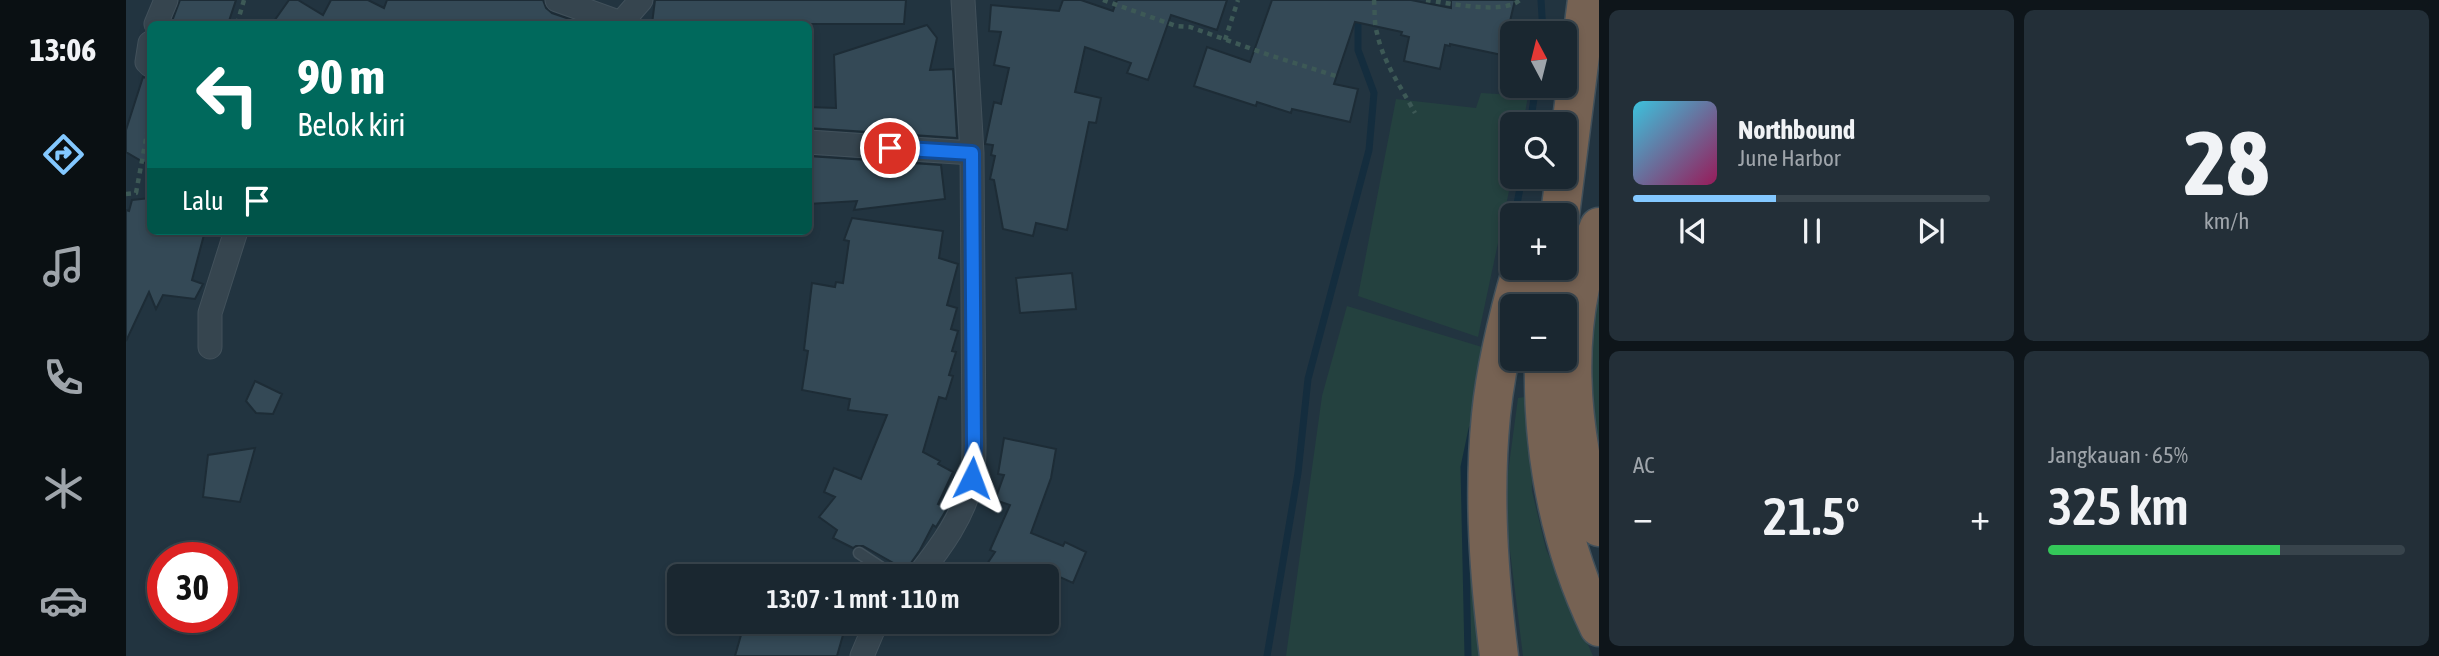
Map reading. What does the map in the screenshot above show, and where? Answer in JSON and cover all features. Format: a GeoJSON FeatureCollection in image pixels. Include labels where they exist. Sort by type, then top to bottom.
{"type":"FeatureCollection","features":[{"type":"Feature","properties":{"kind":"highway"},"geometry":{"type":"LineString","coordinates":[[1565,112],[1586,12]]}},
{"type":"Feature","properties":{"kind":"highway"},"geometry":{"type":"LineString","coordinates":[[1562,203],[1586,12]]}},
{"type":"Feature","properties":{"kind":"highway"},"geometry":{"type":"LineString","coordinates":[[1599,227],[1579,298],[1573,366],[1579,446],[1585,480],[1599,527]]}},
{"type":"Feature","properties":{"kind":"highway"},"geometry":{"type":"LineString","coordinates":[[1499,656],[1489,562],[1487,489],[1491,414],[1506,328],[1519,280]]}},
{"type":"Feature","properties":{"kind":"highway"},"geometry":{"type":"LineString","coordinates":[[1544,371],[1546,440],[1558,511],[1580,581],[1599,627]]}},
{"type":"Feature","properties":{"kind":"street"},"geometry":{"type":"LineString","coordinates":[[157,21],[166,0]]}},
{"type":"Feature","properties":{"kind":"street"},"geometry":{"type":"LineString","coordinates":[[557,0],[613,21]]}},
{"type":"Feature","properties":{"kind":"street"},"geometry":{"type":"LineString","coordinates":[[624,21],[641,0]]}},
{"type":"Feature","properties":{"kind":"street"},"geometry":{"type":"LineString","coordinates":[[927,564],[942,545],[964,505],[972,478],[972,153],[963,0]]}},
{"type":"Feature","properties":{"kind":"street"},"geometry":{"type":"LineString","coordinates":[[812,142],[972,153]]}},
{"type":"Feature","properties":{"kind":"street"},"geometry":{"type":"LineString","coordinates":[[211,347],[210,313],[235,235]]}},
{"type":"Feature","properties":{"kind":"street"},"geometry":{"type":"LineString","coordinates":[[862,656],[871,634]]}},
{"type":"Feature","properties":{"kind":"lane"},"geometry":{"type":"LineString","coordinates":[[859,553],[876,564]]}},
{"type":"Feature","properties":{"kind":"path"},"geometry":{"type":"LineString","coordinates":[[238,21],[244,0]]}},
{"type":"Feature","properties":{"kind":"path"},"geometry":{"type":"LineString","coordinates":[[1103,0],[1336,76]]}},
{"type":"Feature","properties":{"kind":"path"},"geometry":{"type":"LineString","coordinates":[[1225,40],[1238,0]]}},
{"type":"Feature","properties":{"kind":"path"},"geometry":{"type":"LineString","coordinates":[[1374,0],[1379,43],[1393,75],[1415,113]]}},
{"type":"Feature","properties":{"kind":"path"},"geometry":{"type":"LineString","coordinates":[[1426,0],[1494,8],[1508,7],[1520,0]]}},
{"type":"Feature","properties":{"kind":"path"},"geometry":{"type":"LineString","coordinates":[[126,194],[136,193],[147,133]]}},
{"type":"Feature","properties":{"kind":"green space"},"geometry":{"type":"Polygon","coordinates":[[[1481,93],[1500,94],[1500,98],[1528,98],[1525,112],[1500,112],[1500,189],[1509,189],[1506,203],[1500,203],[1500,233],[1478,337],[1358,296],[1396,99],[1476,108],[1481,93]]]}},
{"type":"Feature","properties":{"kind":"green space"},"geometry":{"type":"Polygon","coordinates":[[[1599,277],[1599,462],[1587,350],[1599,277]]]}},
{"type":"Feature","properties":{"kind":"green space"},"geometry":{"type":"Polygon","coordinates":[[[1347,306],[1482,347],[1468,456],[1468,545],[1479,656],[1286,656],[1322,396],[1347,306]]]}},
{"type":"Feature","properties":{"kind":"green space"},"geometry":{"type":"Polygon","coordinates":[[[1531,396],[1532,491],[1546,549],[1593,656],[1523,656],[1504,502],[1518,398],[1531,396]]]}},
{"type":"Feature","properties":{"kind":"building"},"geometry":{"type":"Polygon","coordinates":[[[180,0],[236,0],[229,21],[172,21],[180,0]]]}},
{"type":"Feature","properties":{"kind":"building"},"geometry":{"type":"Polygon","coordinates":[[[289,0],[298,0],[323,15],[331,0],[368,0],[384,8],[387,0],[543,0],[552,13],[575,21],[274,21],[289,0]]]}},
{"type":"Feature","properties":{"kind":"building"},"geometry":{"type":"Polygon","coordinates":[[[655,0],[906,0],[904,24],[652,21],[655,0]]]}},
{"type":"Feature","properties":{"kind":"building"},"geometry":{"type":"Polygon","coordinates":[[[1063,0],[1081,0],[1113,11],[1117,0],[1227,0],[1217,30],[1171,15],[1148,80],[1127,73],[1131,63],[1085,47],[1075,92],[1101,98],[1096,123],[1089,122],[1067,230],[1036,223],[1033,236],[1003,229],[994,180],[990,179],[995,156],[991,155],[993,145],[985,144],[994,102],[1001,104],[1009,68],[994,65],[1001,32],[989,31],[991,5],[1059,11],[1063,0]]]}},
{"type":"Feature","properties":{"kind":"building"},"geometry":{"type":"Polygon","coordinates":[[[1272,0],[1411,0],[1451,8],[1451,0],[1515,0],[1510,21],[1500,21],[1500,55],[1445,45],[1440,69],[1404,61],[1409,37],[1401,35],[1402,32],[1355,22],[1334,84],[1358,89],[1350,122],[1292,109],[1291,113],[1257,102],[1256,106],[1194,86],[1207,47],[1250,62],[1272,0]]]}},
{"type":"Feature","properties":{"kind":"building"},"geometry":{"type":"Polygon","coordinates":[[[927,25],[937,38],[930,70],[953,69],[957,138],[812,128],[812,107],[836,108],[834,55],[927,25]]]}},
{"type":"Feature","properties":{"kind":"building"},"geometry":{"type":"Polygon","coordinates":[[[143,77],[147,78],[147,164],[126,152],[126,130],[143,77]]]}},
{"type":"Feature","properties":{"kind":"building"},"geometry":{"type":"Polygon","coordinates":[[[812,156],[941,165],[945,199],[854,210],[857,201],[812,204],[812,156]]]}},
{"type":"Feature","properties":{"kind":"building"},"geometry":{"type":"Polygon","coordinates":[[[147,198],[147,235],[204,235],[192,280],[203,284],[195,299],[163,295],[156,309],[149,292],[126,341],[126,210],[129,211],[132,200],[147,198]]]}},
{"type":"Feature","properties":{"kind":"building"},"geometry":{"type":"Polygon","coordinates":[[[852,218],[943,231],[939,258],[958,264],[947,305],[957,308],[951,329],[958,331],[952,351],[956,352],[949,375],[953,376],[946,399],[939,397],[923,452],[953,472],[938,504],[947,508],[936,527],[933,525],[910,564],[895,564],[863,546],[853,548],[833,538],[837,530],[819,517],[835,497],[824,492],[834,468],[861,479],[887,415],[848,410],[850,399],[802,390],[808,351],[804,350],[812,283],[835,287],[836,282],[843,283],[849,241],[844,240],[852,218]]]}},
{"type":"Feature","properties":{"kind":"building"},"geometry":{"type":"Polygon","coordinates":[[[1072,273],[1076,309],[1020,313],[1016,278],[1072,273]]]}},
{"type":"Feature","properties":{"kind":"building"},"geometry":{"type":"Polygon","coordinates":[[[255,381],[282,394],[273,414],[256,413],[246,401],[255,381]]]}},
{"type":"Feature","properties":{"kind":"building"},"geometry":{"type":"Polygon","coordinates":[[[1004,438],[1056,449],[1051,478],[1031,533],[1063,546],[1065,542],[1086,552],[1073,583],[1059,577],[1059,564],[987,564],[995,552],[990,550],[1010,505],[995,500],[1004,475],[998,474],[1004,438]]]}},
{"type":"Feature","properties":{"kind":"building"},"geometry":{"type":"Polygon","coordinates":[[[255,448],[240,502],[203,497],[208,455],[255,448]]]}},
{"type":"Feature","properties":{"kind":"building"},"geometry":{"type":"Polygon","coordinates":[[[741,634],[843,634],[837,656],[735,656],[741,634]]]}},
{"type":"Feature","properties":{"kind":"waterway"},"geometry":{"type":"LineString","coordinates":[[1267,656],[1298,473],[1308,379],[1369,150],[1374,93],[1358,50],[1358,0]]}},
{"type":"Feature","properties":{"kind":"waterway"},"geometry":{"type":"LineString","coordinates":[[1541,0],[1542,21]]}},
{"type":"Feature","properties":{"kind":"waterway"},"geometry":{"type":"LineString","coordinates":[[1532,112],[1534,98]]}},
{"type":"Feature","properties":{"kind":"waterway"},"geometry":{"type":"LineString","coordinates":[[1517,203],[1520,189]]}},
{"type":"Feature","properties":{"kind":"waterway"},"geometry":{"type":"LineString","coordinates":[[1468,656],[1464,467],[1472,429]]}},
{"type":"Feature","properties":{"kind":"route"},"geometry":{"type":"LineString","coordinates":[[890,148],[972,153],[972,478]]}}]}
